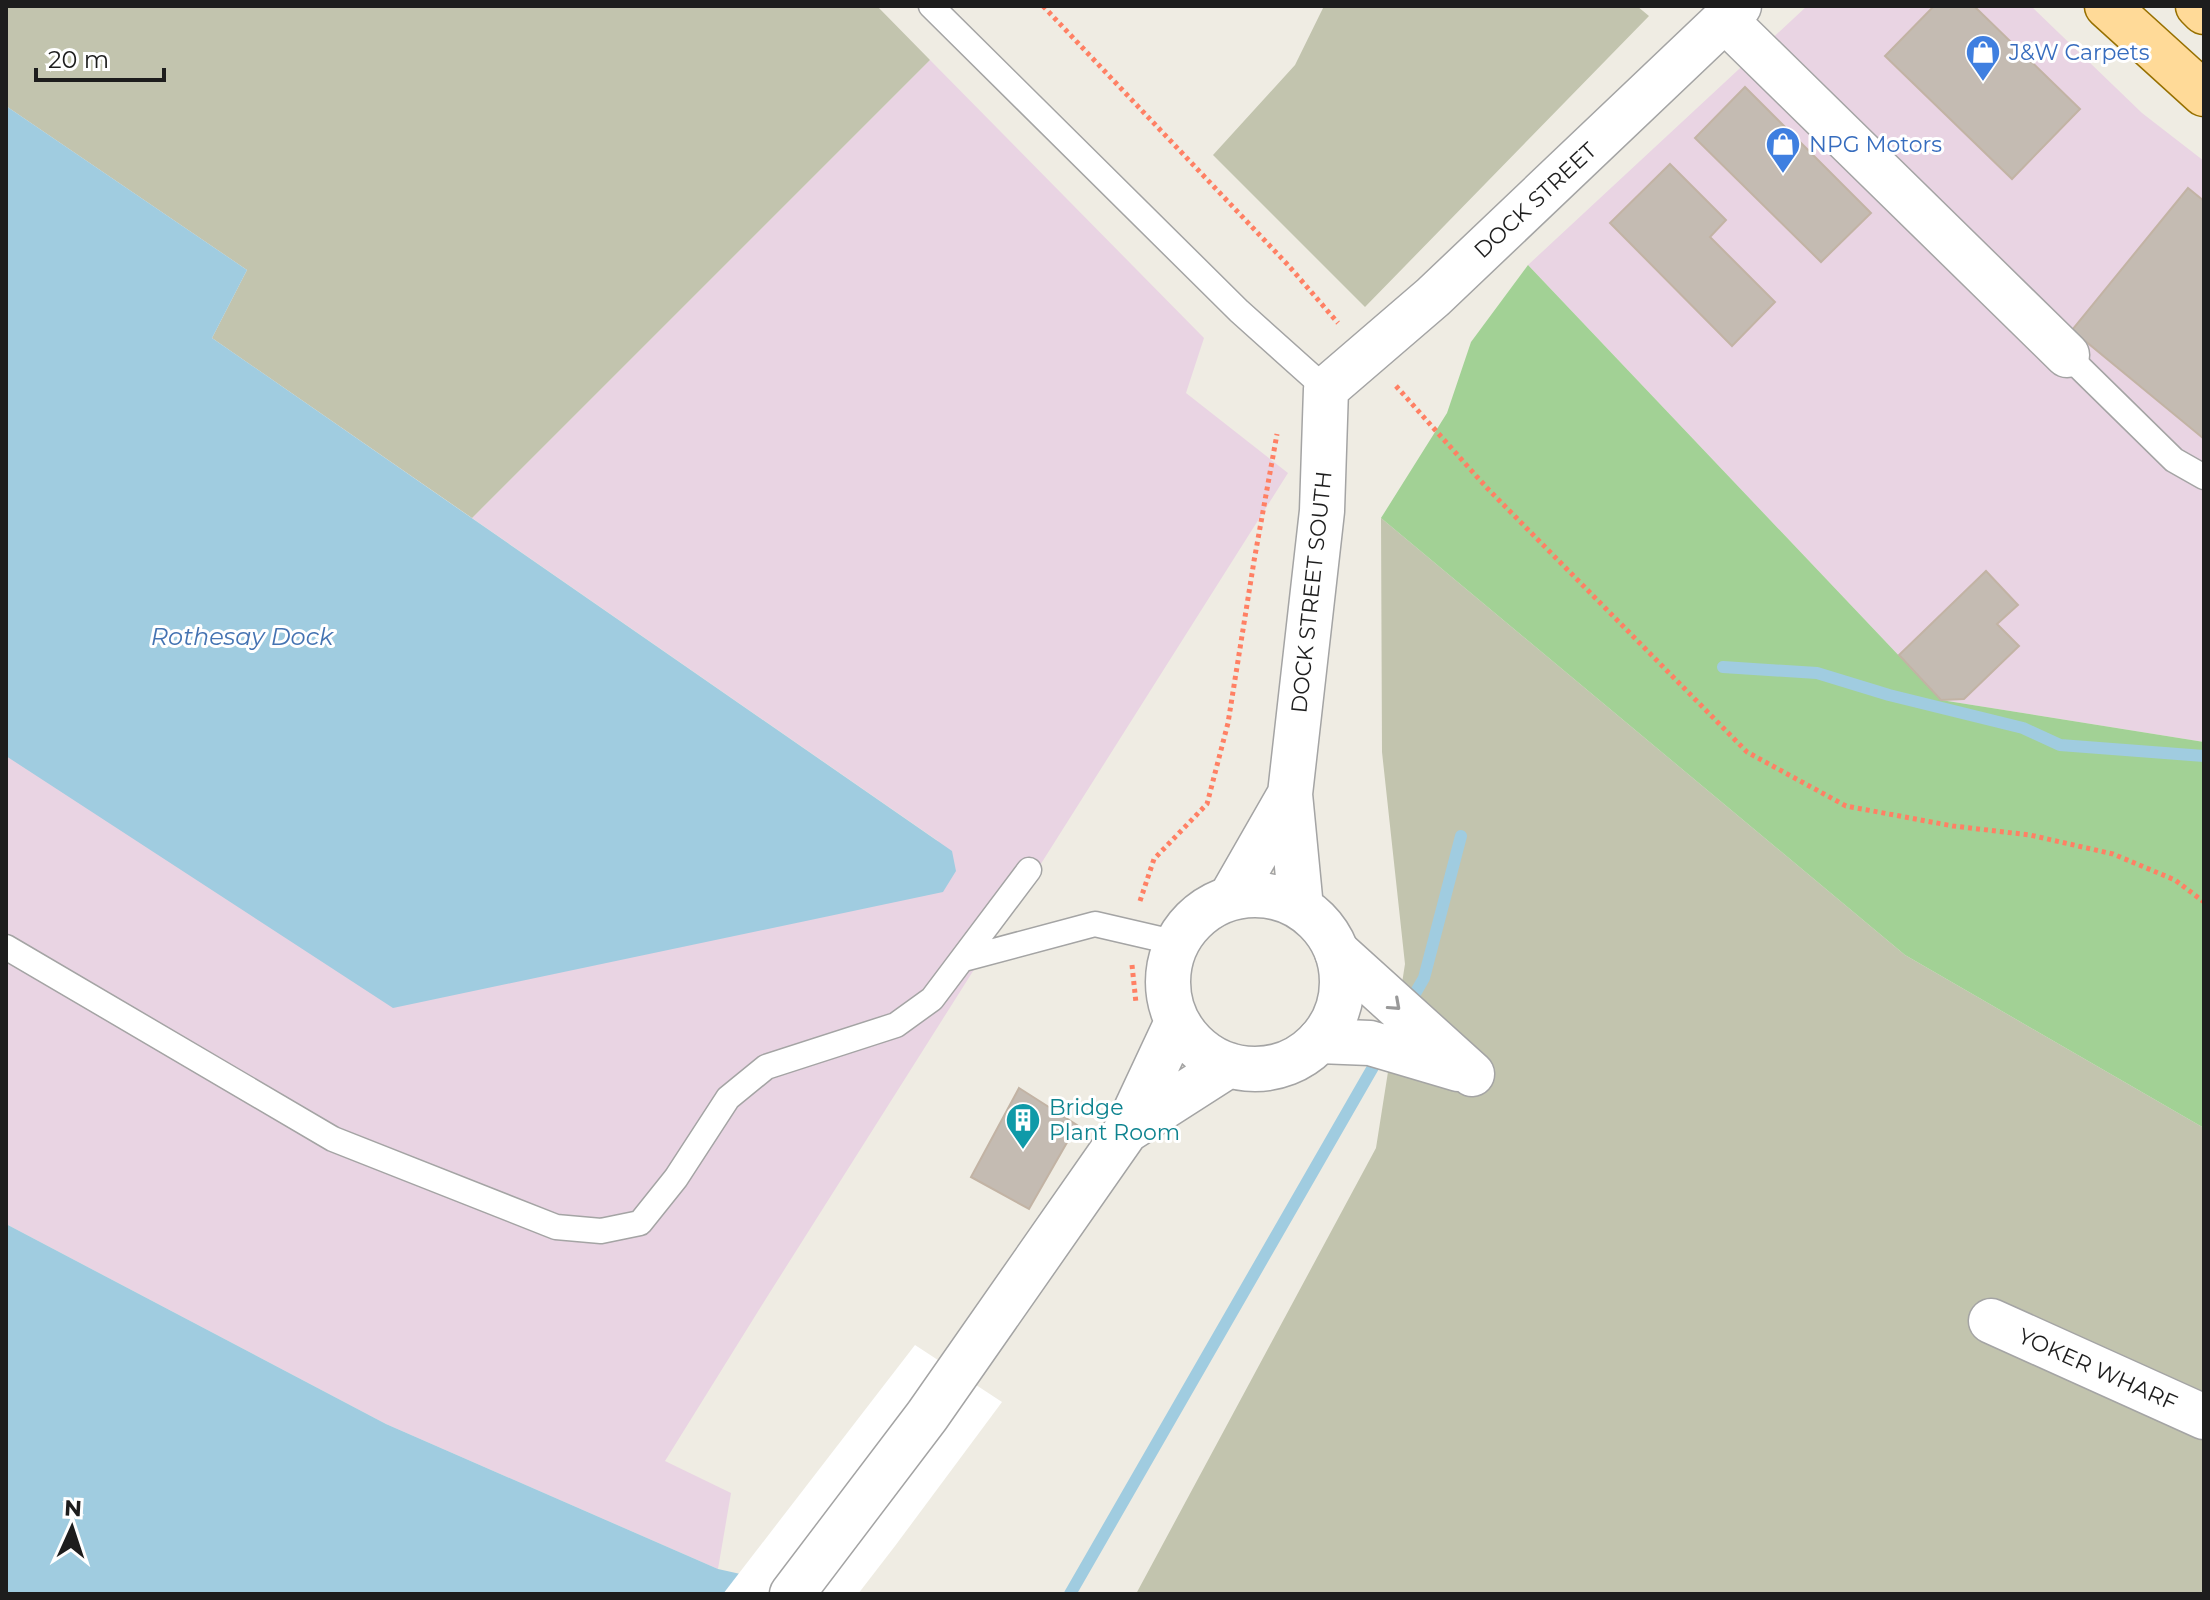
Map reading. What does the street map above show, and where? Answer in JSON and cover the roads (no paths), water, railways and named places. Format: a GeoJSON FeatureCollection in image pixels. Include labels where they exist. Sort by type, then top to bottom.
{"type":"FeatureCollection","features":[{"type":"Feature","properties":{"kind":"main road"},"geometry":{"type":"LineString","coordinates":[[2107,6],[2204,94]]}},
{"type":"Feature","properties":{"kind":"main road"},"geometry":{"type":"LineString","coordinates":[[2198,6],[2204,12]]}},
{"type":"Feature","properties":{"kind":"street","name":"DOCK STREET"},"geometry":{"type":"LineString","coordinates":[[1326,389],[1352,338],[1444,286],[1732,13]]}},
{"type":"Feature","properties":{"kind":"street"},"geometry":{"type":"LineString","coordinates":[[1732,13],[2067,355]]}},
{"type":"Feature","properties":{"kind":"street","name":"DOCK STREET SOUTH"},"geometry":{"type":"LineString","coordinates":[[1301,908],[1290,794],[1322,511],[1326,389]]}},
{"type":"Feature","properties":{"kind":"street","name":"DOCK STREET SOUTH"},"geometry":{"type":"LineString","coordinates":[[1231,897],[1290,794]]}},
{"type":"Feature","properties":{"kind":"street"},"geometry":{"type":"LineString","coordinates":[[792,1594],[927,1416],[1126,1131],[1158,1020],[1169,996],[1168,969],[1177,943],[1190,923],[1209,907],[1231,897],[1255,894],[1279,897],[1301,908],[1321,924],[1337,952],[1342,971],[1341,996],[1333,1021],[1319,1041],[1300,1057],[1277,1066],[1253,1069],[1229,1065],[1208,1055],[1158,1020]]}},
{"type":"Feature","properties":{"kind":"street"},"geometry":{"type":"LineString","coordinates":[[1319,1041],[1370,1043],[1472,1074],[1337,952]]}},
{"type":"Feature","properties":{"kind":"street"},"geometry":{"type":"LineString","coordinates":[[1126,1131],[1229,1065]]}},
{"type":"Feature","properties":{"kind":"street","name":"YOKER WHARF"},"geometry":{"type":"LineString","coordinates":[[1991,1321],[2204,1417]]}},
{"type":"Feature","properties":{"kind":"lane"},"geometry":{"type":"LineString","coordinates":[[931,6],[1239,311],[1326,389]]}},
{"type":"Feature","properties":{"kind":"lane"},"geometry":{"type":"LineString","coordinates":[[2067,355],[2174,460],[2204,477]]}},
{"type":"Feature","properties":{"kind":"lane"},"geometry":{"type":"LineString","coordinates":[[6,947],[333,1139],[556,1227],[601,1231],[640,1223],[676,1178],[728,1098],[766,1067],[896,1025],[932,999],[1029,870]]}},
{"type":"Feature","properties":{"kind":"lane"},"geometry":{"type":"LineString","coordinates":[[964,959],[1095,924],[1177,943]]}},
{"type":"Feature","properties":{"kind":"water","name":"Rothesay Dock"},"geometry":{"type":"Polygon","coordinates":[[[6,106],[247,270],[212,338],[952,851],[956,871],[943,892],[393,1008],[6,756],[6,106]]]}},
{"type":"Feature","properties":{"kind":"water"},"geometry":{"type":"Polygon","coordinates":[[[6,1224],[386,1424],[718,1569],[830,1594],[6,1594],[6,1224]]]}},
{"type":"Feature","properties":{"kind":"waterway"},"geometry":{"type":"LineString","coordinates":[[1723,667],[1817,673],[1889,695],[2023,728],[2060,745],[2204,756]]}},
{"type":"Feature","properties":{"kind":"waterway"},"geometry":{"type":"LineString","coordinates":[[1409,1004],[1424,978],[1461,836]]}},
{"type":"Feature","properties":{"kind":"waterway"},"geometry":{"type":"LineString","coordinates":[[1070,1594],[1380,1055]]}},
{"type":"Feature","properties":{"kind":"place","name":"J&W Carpets"},"geometry":{"type":"Point","coordinates":[1983,83]}},
{"type":"Feature","properties":{"kind":"place","name":"NPG Motors"},"geometry":{"type":"Point","coordinates":[1783,175]}},
{"type":"Feature","properties":{"kind":"place","name":"Bridge Plant Room"},"geometry":{"type":"Point","coordinates":[1023,1151]}}]}
